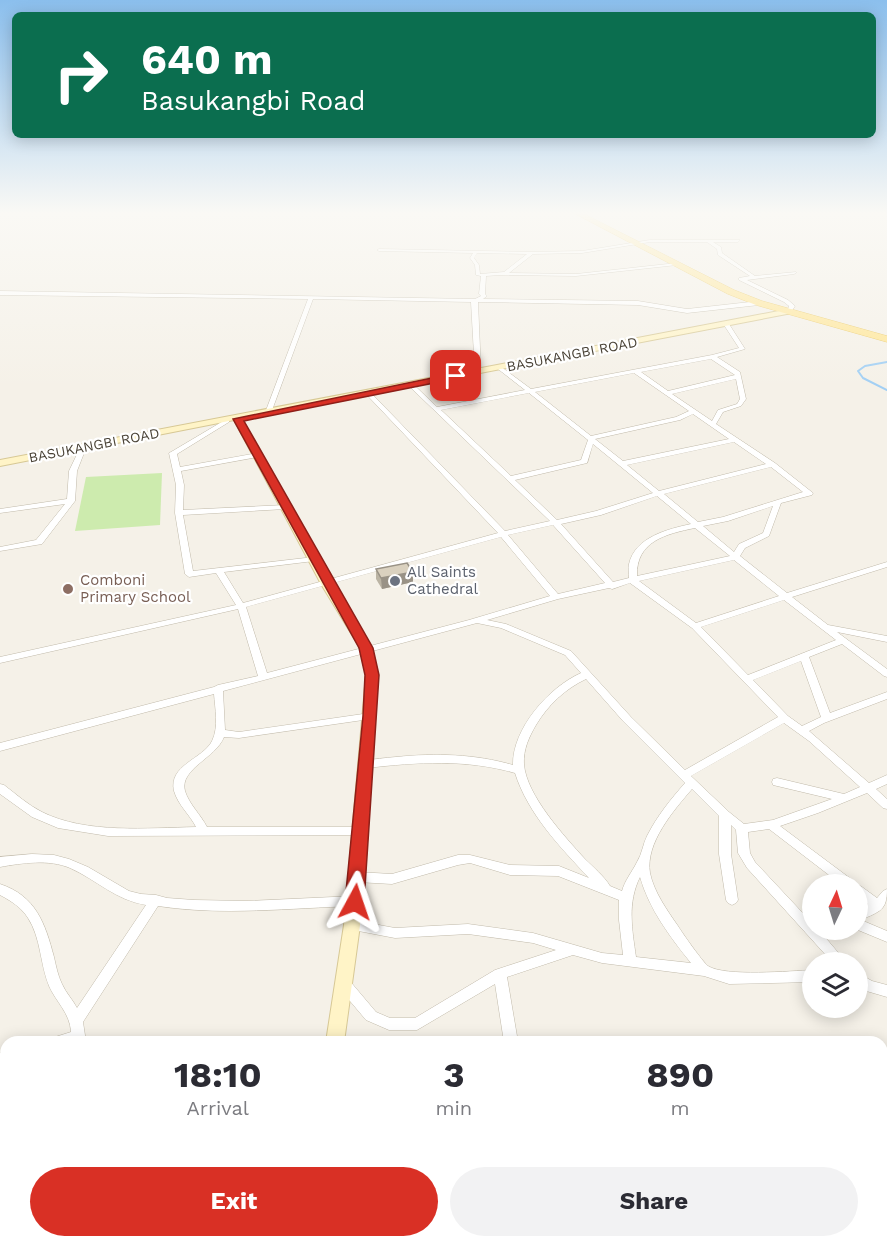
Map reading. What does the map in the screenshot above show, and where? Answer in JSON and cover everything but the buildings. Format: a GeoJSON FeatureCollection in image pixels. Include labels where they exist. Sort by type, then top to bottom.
{"type":"FeatureCollection","features":[{"type":"Feature","properties":{"kind":"main road"},"geometry":{"type":"LineString","coordinates":[[690,270],[759,303],[887,339]]}},
{"type":"Feature","properties":{"kind":"street"},"geometry":{"type":"LineString","coordinates":[[478,270],[478,275],[484,275],[505,273],[509,270]]}},
{"type":"Feature","properties":{"kind":"street"},"geometry":{"type":"LineString","coordinates":[[497,274],[576,275],[620,270]]}},
{"type":"Feature","properties":{"kind":"street"},"geometry":{"type":"LineString","coordinates":[[744,270],[753,276]]}},
{"type":"Feature","properties":{"kind":"street"},"geometry":{"type":"LineString","coordinates":[[789,311],[792,306],[786,301],[741,279],[794,273]]}},
{"type":"Feature","properties":{"kind":"street"},"geometry":{"type":"LineString","coordinates":[[474,302],[484,296],[482,294],[484,275]]}},
{"type":"Feature","properties":{"kind":"street"},"geometry":{"type":"LineString","coordinates":[[0,293],[638,303],[687,311],[759,303]]}},
{"type":"Feature","properties":{"kind":"street"},"geometry":{"type":"LineString","coordinates":[[268,413],[311,298]]}},
{"type":"Feature","properties":{"kind":"street"},"geometry":{"type":"LineString","coordinates":[[474,302],[478,372]]}},
{"type":"Feature","properties":{"kind":"street","name":"BASUKANGBI ROAD"},"geometry":{"type":"LineString","coordinates":[[0,463],[727,325],[789,311]]}},
{"type":"Feature","properties":{"kind":"street"},"geometry":{"type":"LineString","coordinates":[[435,409],[712,357],[742,349],[727,325]]}},
{"type":"Feature","properties":{"kind":"street"},"geometry":{"type":"LineString","coordinates":[[712,357],[736,371],[743,399],[739,405],[720,411],[713,424]]}},
{"type":"Feature","properties":{"kind":"street"},"geometry":{"type":"LineString","coordinates":[[500,368],[624,463],[735,557],[887,675]]}},
{"type":"Feature","properties":{"kind":"street"},"geometry":{"type":"LineString","coordinates":[[633,581],[632,561],[640,549],[674,529],[724,519],[809,493],[635,371]]}},
{"type":"Feature","properties":{"kind":"street"},"geometry":{"type":"LineString","coordinates":[[667,393],[739,376]]}},
{"type":"Feature","properties":{"kind":"street"},"geometry":{"type":"LineString","coordinates":[[411,385],[554,521],[612,586]]}},
{"type":"Feature","properties":{"kind":"street"},"geometry":{"type":"LineString","coordinates":[[368,393],[504,534],[556,597]]}},
{"type":"Feature","properties":{"kind":"street"},"geometry":{"type":"LineString","coordinates":[[592,438],[678,419],[691,412]]}},
{"type":"Feature","properties":{"kind":"street"},"geometry":{"type":"LineString","coordinates":[[314,559],[189,574],[179,513],[177,470],[173,453],[232,420],[258,455],[285,507],[314,559],[327,584],[366,648],[372,675],[367,764],[355,902],[336,1036]]}},
{"type":"Feature","properties":{"kind":"street"},"geometry":{"type":"LineString","coordinates":[[509,479],[584,461],[592,438]]}},
{"type":"Feature","properties":{"kind":"street"},"geometry":{"type":"LineString","coordinates":[[624,463],[733,440]]}},
{"type":"Feature","properties":{"kind":"street"},"geometry":{"type":"LineString","coordinates":[[0,549],[39,542],[70,501],[73,471],[84,448]]}},
{"type":"Feature","properties":{"kind":"street"},"geometry":{"type":"LineString","coordinates":[[177,470],[258,455]]}},
{"type":"Feature","properties":{"kind":"street"},"geometry":{"type":"LineString","coordinates":[[0,660],[241,606],[504,534],[598,513],[659,493],[772,465]]}},
{"type":"Feature","properties":{"kind":"street"},"geometry":{"type":"LineString","coordinates":[[0,511],[70,501]]}},
{"type":"Feature","properties":{"kind":"street"},"geometry":{"type":"LineString","coordinates":[[0,747],[366,648],[471,622],[556,597],[735,557],[742,546],[766,534],[778,502]]}},
{"type":"Feature","properties":{"kind":"street"},"geometry":{"type":"LineString","coordinates":[[179,513],[285,507]]}},
{"type":"Feature","properties":{"kind":"street"},"geometry":{"type":"LineString","coordinates":[[695,626],[887,564]]}},
{"type":"Feature","properties":{"kind":"street"},"geometry":{"type":"LineString","coordinates":[[219,571],[241,606],[263,676]]}},
{"type":"Feature","properties":{"kind":"street"},"geometry":{"type":"LineString","coordinates":[[633,581],[695,626],[784,718],[887,805]]}},
{"type":"Feature","properties":{"kind":"street"},"geometry":{"type":"LineString","coordinates":[[471,622],[503,626],[521,635],[554,646],[568,654],[627,718],[725,815],[742,828],[752,829],[770,824],[845,798],[887,779]]}},
{"type":"Feature","properties":{"kind":"street"},"geometry":{"type":"LineString","coordinates":[[825,628],[887,639]]}},
{"type":"Feature","properties":{"kind":"street"},"geometry":{"type":"LineString","coordinates":[[747,678],[842,641]]}},
{"type":"Feature","properties":{"kind":"street"},"geometry":{"type":"LineString","coordinates":[[804,656],[828,718]]}},
{"type":"Feature","properties":{"kind":"street"},"geometry":{"type":"LineString","coordinates":[[588,674],[569,682],[560,689],[525,732],[518,766],[538,806],[568,849],[608,890]]}},
{"type":"Feature","properties":{"kind":"street"},"geometry":{"type":"LineString","coordinates":[[203,831],[200,819],[185,801],[179,786],[181,777],[217,742],[220,733],[218,688]]}},
{"type":"Feature","properties":{"kind":"street"},"geometry":{"type":"LineString","coordinates":[[802,731],[828,718],[887,695]]}},
{"type":"Feature","properties":{"kind":"street"},"geometry":{"type":"LineString","coordinates":[[220,733],[239,735],[370,716]]}},
{"type":"Feature","properties":{"kind":"street"},"geometry":{"type":"LineString","coordinates":[[630,960],[624,897],[631,877],[644,862],[664,814],[688,779],[784,718]]}},
{"type":"Feature","properties":{"kind":"street"},"geometry":{"type":"LineString","coordinates":[[367,764],[417,758],[454,758],[491,761],[520,771]]}},
{"type":"Feature","properties":{"kind":"street"},"geometry":{"type":"LineString","coordinates":[[777,782],[845,798]]}},
{"type":"Feature","properties":{"kind":"street"},"geometry":{"type":"LineString","coordinates":[[0,788],[36,814],[62,825],[108,832],[361,831]]}},
{"type":"Feature","properties":{"kind":"street"},"geometry":{"type":"LineString","coordinates":[[725,815],[725,854],[732,900]]}},
{"type":"Feature","properties":{"kind":"street"},"geometry":{"type":"LineString","coordinates":[[770,824],[836,874]]}},
{"type":"Feature","properties":{"kind":"street"},"geometry":{"type":"LineString","coordinates":[[742,828],[744,853],[751,865],[802,916]]}},
{"type":"Feature","properties":{"kind":"street"},"geometry":{"type":"LineString","coordinates":[[0,862],[43,859],[66,861],[83,869],[113,889],[139,898],[156,900],[206,905],[355,902]]}},
{"type":"Feature","properties":{"kind":"street"},"geometry":{"type":"LineString","coordinates":[[357,877],[392,879],[458,860],[470,859],[510,870],[559,871],[624,897]]}},
{"type":"Feature","properties":{"kind":"street"},"geometry":{"type":"LineString","coordinates":[[644,862],[648,887],[682,942],[704,970]]}},
{"type":"Feature","properties":{"kind":"street"},"geometry":{"type":"LineString","coordinates":[[0,889],[20,896],[28,906],[41,931],[55,985],[77,1020],[78,1036]]}},
{"type":"Feature","properties":{"kind":"street"},"geometry":{"type":"LineString","coordinates":[[868,910],[878,905],[887,894]]}},
{"type":"Feature","properties":{"kind":"street"},"geometry":{"type":"LineString","coordinates":[[868,898],[878,905]]}},
{"type":"Feature","properties":{"kind":"street"},"geometry":{"type":"LineString","coordinates":[[77,1020],[156,900]]}},
{"type":"Feature","properties":{"kind":"street"},"geometry":{"type":"LineString","coordinates":[[352,925],[395,933],[468,929],[532,938],[602,958],[704,970],[729,978],[802,976]]}},
{"type":"Feature","properties":{"kind":"street"},"geometry":{"type":"LineString","coordinates":[[868,928],[887,937]]}},
{"type":"Feature","properties":{"kind":"street"},"geometry":{"type":"LineString","coordinates":[[344,984],[371,1016],[389,1024],[417,1024],[500,974],[574,949]]}},
{"type":"Feature","properties":{"kind":"street"},"geometry":{"type":"LineString","coordinates":[[500,974],[510,1036]]}},
{"type":"Feature","properties":{"kind":"street"},"geometry":{"type":"LineString","coordinates":[[868,986],[887,992]]}},
{"type":"Feature","properties":{"kind":"green space"},"geometry":{"type":"Polygon","coordinates":[[[162,473],[160,525],[75,531],[86,477],[162,473]]]}},
{"type":"Feature","properties":{"kind":"waterway"},"geometry":{"type":"LineString","coordinates":[[887,362],[865,366],[858,371],[863,378],[887,390]]}},
{"type":"Feature","properties":{"kind":"place","name":"All Saints Cathedral"},"geometry":{"type":"Point","coordinates":[395,581]}},
{"type":"Feature","properties":{"kind":"place","name":"Comboni Primary School"},"geometry":{"type":"Point","coordinates":[68,589]}},
{"type":"Feature","properties":{"kind":"route"},"geometry":{"type":"LineString","coordinates":[[355,902],[372,675],[366,648],[327,584],[238,419],[456,376]]}}]}
